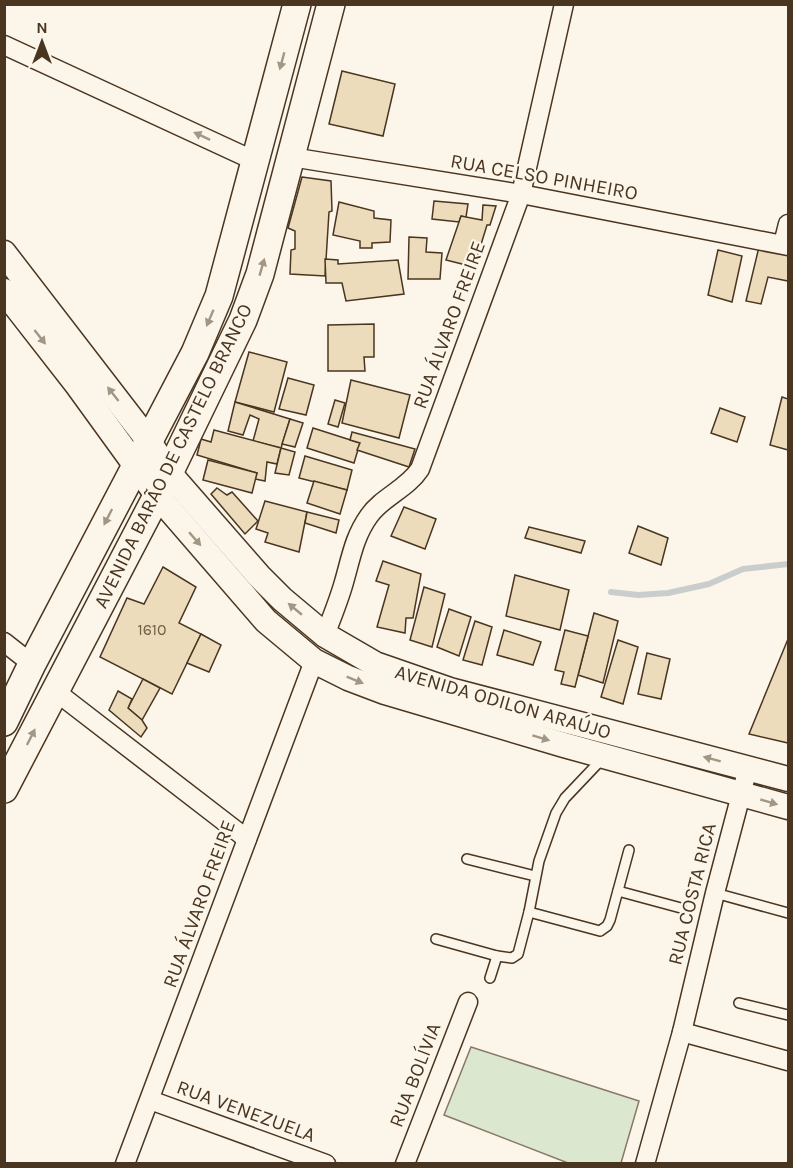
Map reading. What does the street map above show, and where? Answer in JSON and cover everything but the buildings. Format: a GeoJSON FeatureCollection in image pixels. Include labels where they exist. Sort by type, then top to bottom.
{"type":"FeatureCollection","features":[{"type":"Feature","properties":{"kind":"main road","name":"AVENIDA BARÃO DE CASTELO BRANCO"},"geometry":{"type":"LineString","coordinates":[[4,722],[135,465],[195,353],[219,296],[297,4]]}},
{"type":"Feature","properties":{"kind":"main road","name":"AVENIDA BARÃO DE CASTELO BRANCO"},"geometry":{"type":"LineString","coordinates":[[4,789],[163,484],[243,320],[260,274],[332,4]]}},
{"type":"Feature","properties":{"kind":"main road","name":"AVENIDA ODILON ARAÚJO"},"geometry":{"type":"LineString","coordinates":[[4,253],[148,440],[163,484],[266,621],[314,661],[348,678],[385,692],[789,807]]}},
{"type":"Feature","properties":{"kind":"main road","name":"AVENIDA ODILON ARAÚJO"},"geometry":{"type":"LineString","coordinates":[[4,291],[78,386],[135,465],[163,484],[282,599],[325,635],[375,664],[450,690],[789,779]]}},
{"type":"Feature","properties":{"kind":"street","name":"RUA ÁLVARO FREIRE"},"geometry":{"type":"LineString","coordinates":[[325,635],[344,583],[354,541],[374,510],[414,478],[420,469],[521,194],[564,4]]}},
{"type":"Feature","properties":{"kind":"street"},"geometry":{"type":"LineString","coordinates":[[4,45],[255,161]]}},
{"type":"Feature","properties":{"kind":"street","name":"RUA CELSO PINHEIRO"},"geometry":{"type":"LineString","coordinates":[[291,157],[521,194],[786,245]]}},
{"type":"Feature","properties":{"kind":"street"},"geometry":{"type":"LineString","coordinates":[[786,245],[789,224]]}},
{"type":"Feature","properties":{"kind":"street"},"geometry":{"type":"LineString","coordinates":[[4,642],[32,664]]}},
{"type":"Feature","properties":{"kind":"street","name":"RUA ÁLVARO FREIRE"},"geometry":{"type":"LineString","coordinates":[[125,1164],[314,661]]}},
{"type":"Feature","properties":{"kind":"street"},"geometry":{"type":"LineString","coordinates":[[55,692],[247,838]]}},
{"type":"Feature","properties":{"kind":"street","name":"RUA COSTA RICA"},"geometry":{"type":"LineString","coordinates":[[645,1164],[682,1032],[748,768]]}},
{"type":"Feature","properties":{"kind":"street","name":"RUA BOLÍVIA"},"geometry":{"type":"LineString","coordinates":[[405,1164],[468,1002]]}},
{"type":"Feature","properties":{"kind":"street"},"geometry":{"type":"LineString","coordinates":[[682,1032],[789,1061]]}},
{"type":"Feature","properties":{"kind":"street","name":"RUA VENEZUELA"},"geometry":{"type":"LineString","coordinates":[[150,1100],[326,1164]]}},
{"type":"Feature","properties":{"kind":"lane"},"geometry":{"type":"LineString","coordinates":[[436,939],[496,956],[516,957],[529,912],[539,861],[560,804],[605,756]]}},
{"type":"Feature","properties":{"kind":"lane"},"geometry":{"type":"LineString","coordinates":[[529,912],[600,931],[607,926],[629,850]]}},
{"type":"Feature","properties":{"kind":"lane"},"geometry":{"type":"LineString","coordinates":[[467,859],[535,876]]}},
{"type":"Feature","properties":{"kind":"lane"},"geometry":{"type":"LineString","coordinates":[[618,891],[681,908]]}},
{"type":"Feature","properties":{"kind":"lane"},"geometry":{"type":"LineString","coordinates":[[715,893],[789,913]]}},
{"type":"Feature","properties":{"kind":"lane"},"geometry":{"type":"LineString","coordinates":[[490,978],[496,956]]}},
{"type":"Feature","properties":{"kind":"lane"},"geometry":{"type":"LineString","coordinates":[[739,1003],[789,1015]]}},
{"type":"Feature","properties":{"kind":"green space"},"geometry":{"type":"Polygon","coordinates":[[[471,1047],[639,1101],[621,1163],[568,1163],[444,1115],[471,1047]]]}},
{"type":"Feature","properties":{"kind":"waterway"},"geometry":{"type":"LineString","coordinates":[[611,592],[638,595],[668,593],[709,584],[743,569],[788,564]]}}]}
